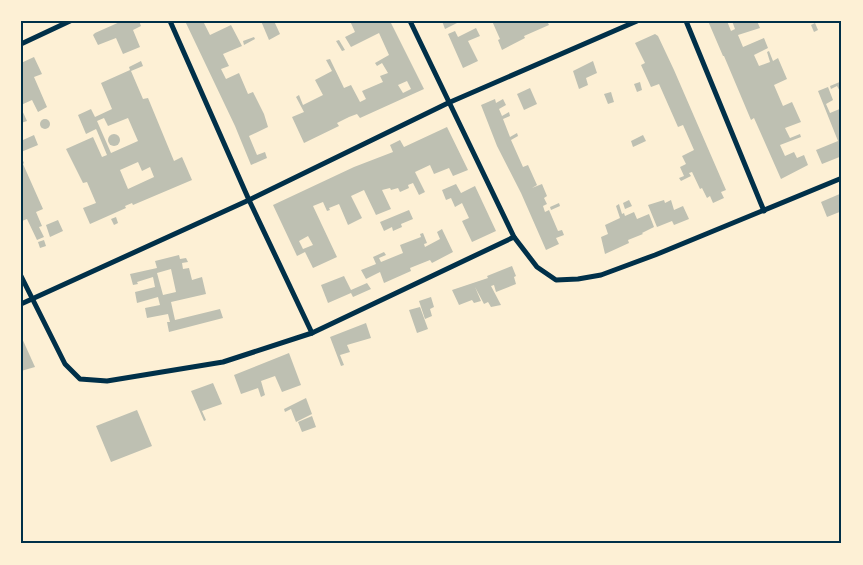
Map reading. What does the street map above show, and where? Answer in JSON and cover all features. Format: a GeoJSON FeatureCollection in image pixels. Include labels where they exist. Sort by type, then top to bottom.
{"type":"FeatureCollection","features":[{"type":"Feature","properties":{"kind":"street"},"geometry":{"type":"LineString","coordinates":[[21,44],[70,21]]}},
{"type":"Feature","properties":{"kind":"street"},"geometry":{"type":"LineString","coordinates":[[170,21],[249,200],[312,333]]}},
{"type":"Feature","properties":{"kind":"street"},"geometry":{"type":"LineString","coordinates":[[410,21],[514,237],[537,266],[556,280],[578,279],[601,274],[656,255],[842,178]]}},
{"type":"Feature","properties":{"kind":"street"},"geometry":{"type":"LineString","coordinates":[[21,304],[249,200],[448,102],[636,21]]}},
{"type":"Feature","properties":{"kind":"street"},"geometry":{"type":"LineString","coordinates":[[686,21],[764,211]]}},
{"type":"Feature","properties":{"kind":"street"},"geometry":{"type":"LineString","coordinates":[[21,276],[65,364],[80,379],[107,381],[223,362],[312,333],[514,237]]}},
{"type":"Feature","properties":{"kind":"building"},"geometry":{"type":"Polygon","coordinates":[[[122,21],[139,21],[141,26],[133,30],[140,47],[123,54],[116,38],[98,45],[93,35],[95,33],[122,21]]]}},
{"type":"Feature","properties":{"kind":"building"},"geometry":{"type":"Polygon","coordinates":[[[185,21],[203,21],[210,35],[231,25],[242,46],[223,54],[229,66],[221,69],[226,79],[239,73],[248,94],[253,92],[268,127],[249,136],[257,155],[265,152],[267,158],[251,165],[235,126],[185,21]]]}},
{"type":"Feature","properties":{"kind":"building"},"geometry":{"type":"Polygon","coordinates":[[[261,21],[274,21],[280,34],[269,40],[261,21]]]}},
{"type":"Feature","properties":{"kind":"building"},"geometry":{"type":"Polygon","coordinates":[[[350,21],[390,21],[424,89],[360,118],[357,114],[349,117],[337,123],[339,126],[304,143],[292,117],[304,112],[296,97],[299,95],[303,105],[323,95],[315,80],[332,71],[326,60],[330,59],[344,88],[351,85],[360,102],[366,99],[362,91],[383,82],[380,76],[388,73],[382,63],[377,66],[375,63],[389,55],[379,33],[351,47],[345,37],[355,32],[350,21]],[[407,81],[398,85],[403,93],[411,89],[407,81]]]}},
{"type":"Feature","properties":{"kind":"building"},"geometry":{"type":"Polygon","coordinates":[[[442,21],[461,21],[445,29],[442,21]]]}},
{"type":"Feature","properties":{"kind":"building"},"geometry":{"type":"Polygon","coordinates":[[[492,21],[547,21],[549,25],[524,36],[525,38],[502,50],[498,40],[500,39],[492,21]]]}},
{"type":"Feature","properties":{"kind":"building"},"geometry":{"type":"Polygon","coordinates":[[[708,21],[727,21],[731,31],[735,29],[732,21],[757,21],[760,28],[738,35],[743,47],[764,38],[768,48],[754,55],[759,66],[770,62],[767,52],[769,51],[773,61],[778,58],[787,79],[774,85],[783,106],[792,102],[801,122],[785,128],[790,138],[800,134],[801,137],[780,145],[785,156],[794,152],[797,158],[804,155],[808,165],[781,179],[754,118],[751,120],[708,21]]]}},
{"type":"Feature","properties":{"kind":"building"},"geometry":{"type":"Polygon","coordinates":[[[815,23],[818,30],[814,32],[811,25],[815,23]]]}},
{"type":"Feature","properties":{"kind":"building"},"geometry":{"type":"Polygon","coordinates":[[[476,28],[480,36],[468,41],[478,61],[463,68],[448,34],[455,31],[458,37],[476,28]]]}},
{"type":"Feature","properties":{"kind":"building"},"geometry":{"type":"Polygon","coordinates":[[[655,34],[658,36],[674,70],[726,190],[721,192],[724,198],[713,203],[710,196],[707,198],[702,188],[700,189],[692,172],[689,173],[691,176],[681,181],[679,178],[684,176],[680,167],[686,164],[682,156],[694,150],[683,125],[678,127],[659,84],[651,87],[641,65],[645,63],[635,43],[655,34]]]}},
{"type":"Feature","properties":{"kind":"building"},"geometry":{"type":"Polygon","coordinates":[[[254,37],[255,39],[244,45],[243,41],[254,37]]]}},
{"type":"Feature","properties":{"kind":"building"},"geometry":{"type":"Polygon","coordinates":[[[339,40],[345,50],[342,51],[336,41],[339,40]]]}},
{"type":"Feature","properties":{"kind":"building"},"geometry":{"type":"Polygon","coordinates":[[[34,57],[42,74],[34,77],[47,107],[38,112],[32,100],[21,105],[21,63],[34,57]]]}},
{"type":"Feature","properties":{"kind":"building"},"geometry":{"type":"Polygon","coordinates":[[[141,61],[143,66],[131,71],[143,99],[148,98],[174,161],[182,157],[192,180],[133,205],[132,203],[125,206],[126,208],[90,224],[83,208],[96,203],[87,182],[83,183],[66,149],[93,137],[102,157],[107,155],[96,129],[86,134],[78,115],[91,109],[95,117],[112,109],[101,83],[130,70],[129,67],[141,61]],[[104,118],[97,121],[111,153],[138,141],[128,118],[108,126],[104,118]],[[138,162],[120,170],[128,189],[154,177],[150,167],[142,171],[138,162]]]}},
{"type":"Feature","properties":{"kind":"building"},"geometry":{"type":"Polygon","coordinates":[[[593,61],[597,73],[586,78],[588,85],[579,89],[573,71],[593,61]]]}},
{"type":"Feature","properties":{"kind":"building"},"geometry":{"type":"Polygon","coordinates":[[[842,81],[842,95],[837,86],[831,89],[830,86],[842,81]]]}},
{"type":"Feature","properties":{"kind":"building"},"geometry":{"type":"Polygon","coordinates":[[[640,82],[642,90],[637,92],[634,84],[640,82]]]}},
{"type":"Feature","properties":{"kind":"building"},"geometry":{"type":"Polygon","coordinates":[[[828,87],[833,100],[826,104],[830,113],[842,108],[842,156],[822,164],[816,150],[838,141],[818,91],[828,87]]]}},
{"type":"Feature","properties":{"kind":"building"},"geometry":{"type":"Polygon","coordinates":[[[530,88],[537,104],[524,110],[517,94],[530,88]]]}},
{"type":"Feature","properties":{"kind":"building"},"geometry":{"type":"Polygon","coordinates":[[[611,92],[614,102],[608,104],[604,94],[611,92]]]}},
{"type":"Feature","properties":{"kind":"building"},"geometry":{"type":"Polygon","coordinates":[[[495,99],[496,103],[503,99],[506,105],[499,109],[502,116],[509,112],[510,116],[503,119],[510,137],[517,133],[518,136],[511,140],[523,167],[528,165],[537,185],[532,188],[542,184],[547,196],[544,198],[547,204],[543,206],[545,212],[549,210],[558,231],[562,230],[564,235],[556,238],[559,244],[546,250],[521,193],[497,146],[481,105],[495,99]]]}},
{"type":"Feature","properties":{"kind":"building"},"geometry":{"type":"Polygon","coordinates":[[[21,108],[27,121],[21,123],[21,108]]]}},
{"type":"Feature","properties":{"kind":"building"},"geometry":{"type":"Polygon","coordinates":[[[45,119],[50,124],[45,129],[40,124],[45,119]]]}},
{"type":"Feature","properties":{"kind":"building"},"geometry":{"type":"Polygon","coordinates":[[[447,127],[468,170],[453,176],[449,168],[434,174],[430,165],[415,172],[425,192],[419,195],[413,183],[408,185],[409,188],[400,192],[398,188],[382,190],[391,209],[376,215],[364,190],[351,196],[362,218],[348,225],[339,204],[329,208],[330,210],[327,211],[323,202],[313,206],[337,257],[313,268],[305,252],[297,256],[273,205],[354,167],[393,152],[390,145],[400,140],[404,147],[447,127]],[[308,236],[299,241],[303,249],[313,245],[308,236]]]}},
{"type":"Feature","properties":{"kind":"building"},"geometry":{"type":"Polygon","coordinates":[[[112,134],[116,134],[120,140],[116,146],[112,146],[108,142],[108,138],[112,134]]]}},
{"type":"Feature","properties":{"kind":"building"},"geometry":{"type":"Polygon","coordinates":[[[34,135],[38,145],[21,152],[21,136],[23,140],[34,135]]]}},
{"type":"Feature","properties":{"kind":"building"},"geometry":{"type":"Polygon","coordinates":[[[643,135],[646,141],[633,147],[631,141],[643,135]]]}},
{"type":"Feature","properties":{"kind":"building"},"geometry":{"type":"Polygon","coordinates":[[[21,156],[43,209],[36,212],[42,226],[39,227],[44,237],[37,240],[27,219],[22,221],[21,218],[21,156]]]}},
{"type":"Feature","properties":{"kind":"building"},"geometry":{"type":"Polygon","coordinates":[[[456,184],[461,193],[475,186],[496,231],[472,242],[462,221],[469,218],[462,203],[455,207],[451,198],[446,200],[442,190],[456,184]]]}},
{"type":"Feature","properties":{"kind":"building"},"geometry":{"type":"Polygon","coordinates":[[[842,193],[842,211],[827,217],[821,202],[842,193]]]}},
{"type":"Feature","properties":{"kind":"building"},"geometry":{"type":"Polygon","coordinates":[[[629,200],[632,206],[625,209],[623,203],[629,200]]]}},
{"type":"Feature","properties":{"kind":"building"},"geometry":{"type":"Polygon","coordinates":[[[664,200],[665,203],[671,200],[674,210],[683,206],[689,219],[674,225],[672,221],[657,227],[648,205],[664,200]]]}},
{"type":"Feature","properties":{"kind":"building"},"geometry":{"type":"Polygon","coordinates":[[[559,203],[560,206],[551,210],[550,207],[559,203]]]}},
{"type":"Feature","properties":{"kind":"building"},"geometry":{"type":"Polygon","coordinates":[[[619,204],[622,214],[624,213],[625,216],[634,212],[637,219],[649,214],[654,227],[628,240],[629,243],[605,254],[601,237],[608,234],[605,225],[620,218],[616,206],[619,204]]]}},
{"type":"Feature","properties":{"kind":"building"},"geometry":{"type":"Polygon","coordinates":[[[409,210],[413,219],[401,224],[402,227],[393,231],[392,227],[384,231],[380,222],[409,210]]]}},
{"type":"Feature","properties":{"kind":"building"},"geometry":{"type":"Polygon","coordinates":[[[116,217],[118,223],[114,225],[111,219],[116,217]]]}},
{"type":"Feature","properties":{"kind":"building"},"geometry":{"type":"Polygon","coordinates":[[[58,220],[63,231],[50,237],[46,225],[58,220]]]}},
{"type":"Feature","properties":{"kind":"building"},"geometry":{"type":"Polygon","coordinates":[[[442,229],[453,252],[432,263],[430,260],[410,268],[411,271],[384,283],[380,272],[366,279],[361,270],[376,264],[373,257],[384,252],[386,255],[379,258],[381,262],[403,253],[400,245],[421,237],[420,234],[423,233],[427,243],[424,244],[425,247],[440,239],[437,232],[442,229]]]}},
{"type":"Feature","properties":{"kind":"building"},"geometry":{"type":"Polygon","coordinates":[[[44,240],[46,246],[40,248],[38,242],[44,240]]]}},
{"type":"Feature","properties":{"kind":"building"},"geometry":{"type":"Polygon","coordinates":[[[179,255],[180,259],[186,258],[188,262],[182,263],[183,269],[189,268],[192,280],[202,277],[206,294],[171,302],[175,320],[220,309],[223,318],[169,332],[167,322],[170,322],[168,314],[147,318],[145,308],[160,305],[158,297],[137,303],[135,292],[155,287],[153,277],[133,285],[130,274],[157,268],[155,261],[179,255]],[[171,269],[157,273],[163,295],[176,292],[171,269]]]}},
{"type":"Feature","properties":{"kind":"building"},"geometry":{"type":"Polygon","coordinates":[[[512,266],[516,276],[514,277],[516,284],[496,292],[494,285],[491,286],[501,305],[491,307],[488,302],[484,304],[475,287],[481,301],[474,303],[472,300],[459,305],[452,290],[488,278],[487,276],[512,266]]]}},
{"type":"Feature","properties":{"kind":"building"},"geometry":{"type":"Polygon","coordinates":[[[344,276],[351,290],[367,283],[371,289],[353,297],[351,293],[328,303],[321,285],[344,276]]]}},
{"type":"Feature","properties":{"kind":"building"},"geometry":{"type":"Polygon","coordinates":[[[431,297],[434,307],[430,309],[432,316],[425,319],[419,301],[431,297]]]}},
{"type":"Feature","properties":{"kind":"building"},"geometry":{"type":"Polygon","coordinates":[[[420,307],[428,329],[417,333],[409,310],[420,307]]]}},
{"type":"Feature","properties":{"kind":"building"},"geometry":{"type":"Polygon","coordinates":[[[366,323],[371,338],[347,345],[350,352],[340,355],[344,365],[341,366],[330,337],[366,323]]]}},
{"type":"Feature","properties":{"kind":"building"},"geometry":{"type":"Polygon","coordinates":[[[21,336],[35,367],[21,371],[21,336]]]}},
{"type":"Feature","properties":{"kind":"building"},"geometry":{"type":"Polygon","coordinates":[[[289,353],[301,385],[282,392],[275,376],[261,381],[265,395],[261,397],[258,388],[241,394],[234,375],[289,353]]]}},
{"type":"Feature","properties":{"kind":"building"},"geometry":{"type":"Polygon","coordinates":[[[213,383],[222,404],[202,411],[206,420],[204,421],[191,391],[213,383]]]}},
{"type":"Feature","properties":{"kind":"building"},"geometry":{"type":"Polygon","coordinates":[[[306,398],[312,414],[296,422],[291,409],[285,412],[284,409],[306,398]]]}},
{"type":"Feature","properties":{"kind":"building"},"geometry":{"type":"Polygon","coordinates":[[[137,410],[152,446],[111,462],[96,426],[137,410]]]}},
{"type":"Feature","properties":{"kind":"building"},"geometry":{"type":"Polygon","coordinates":[[[312,416],[316,427],[302,432],[298,422],[312,416]]]}}]}
